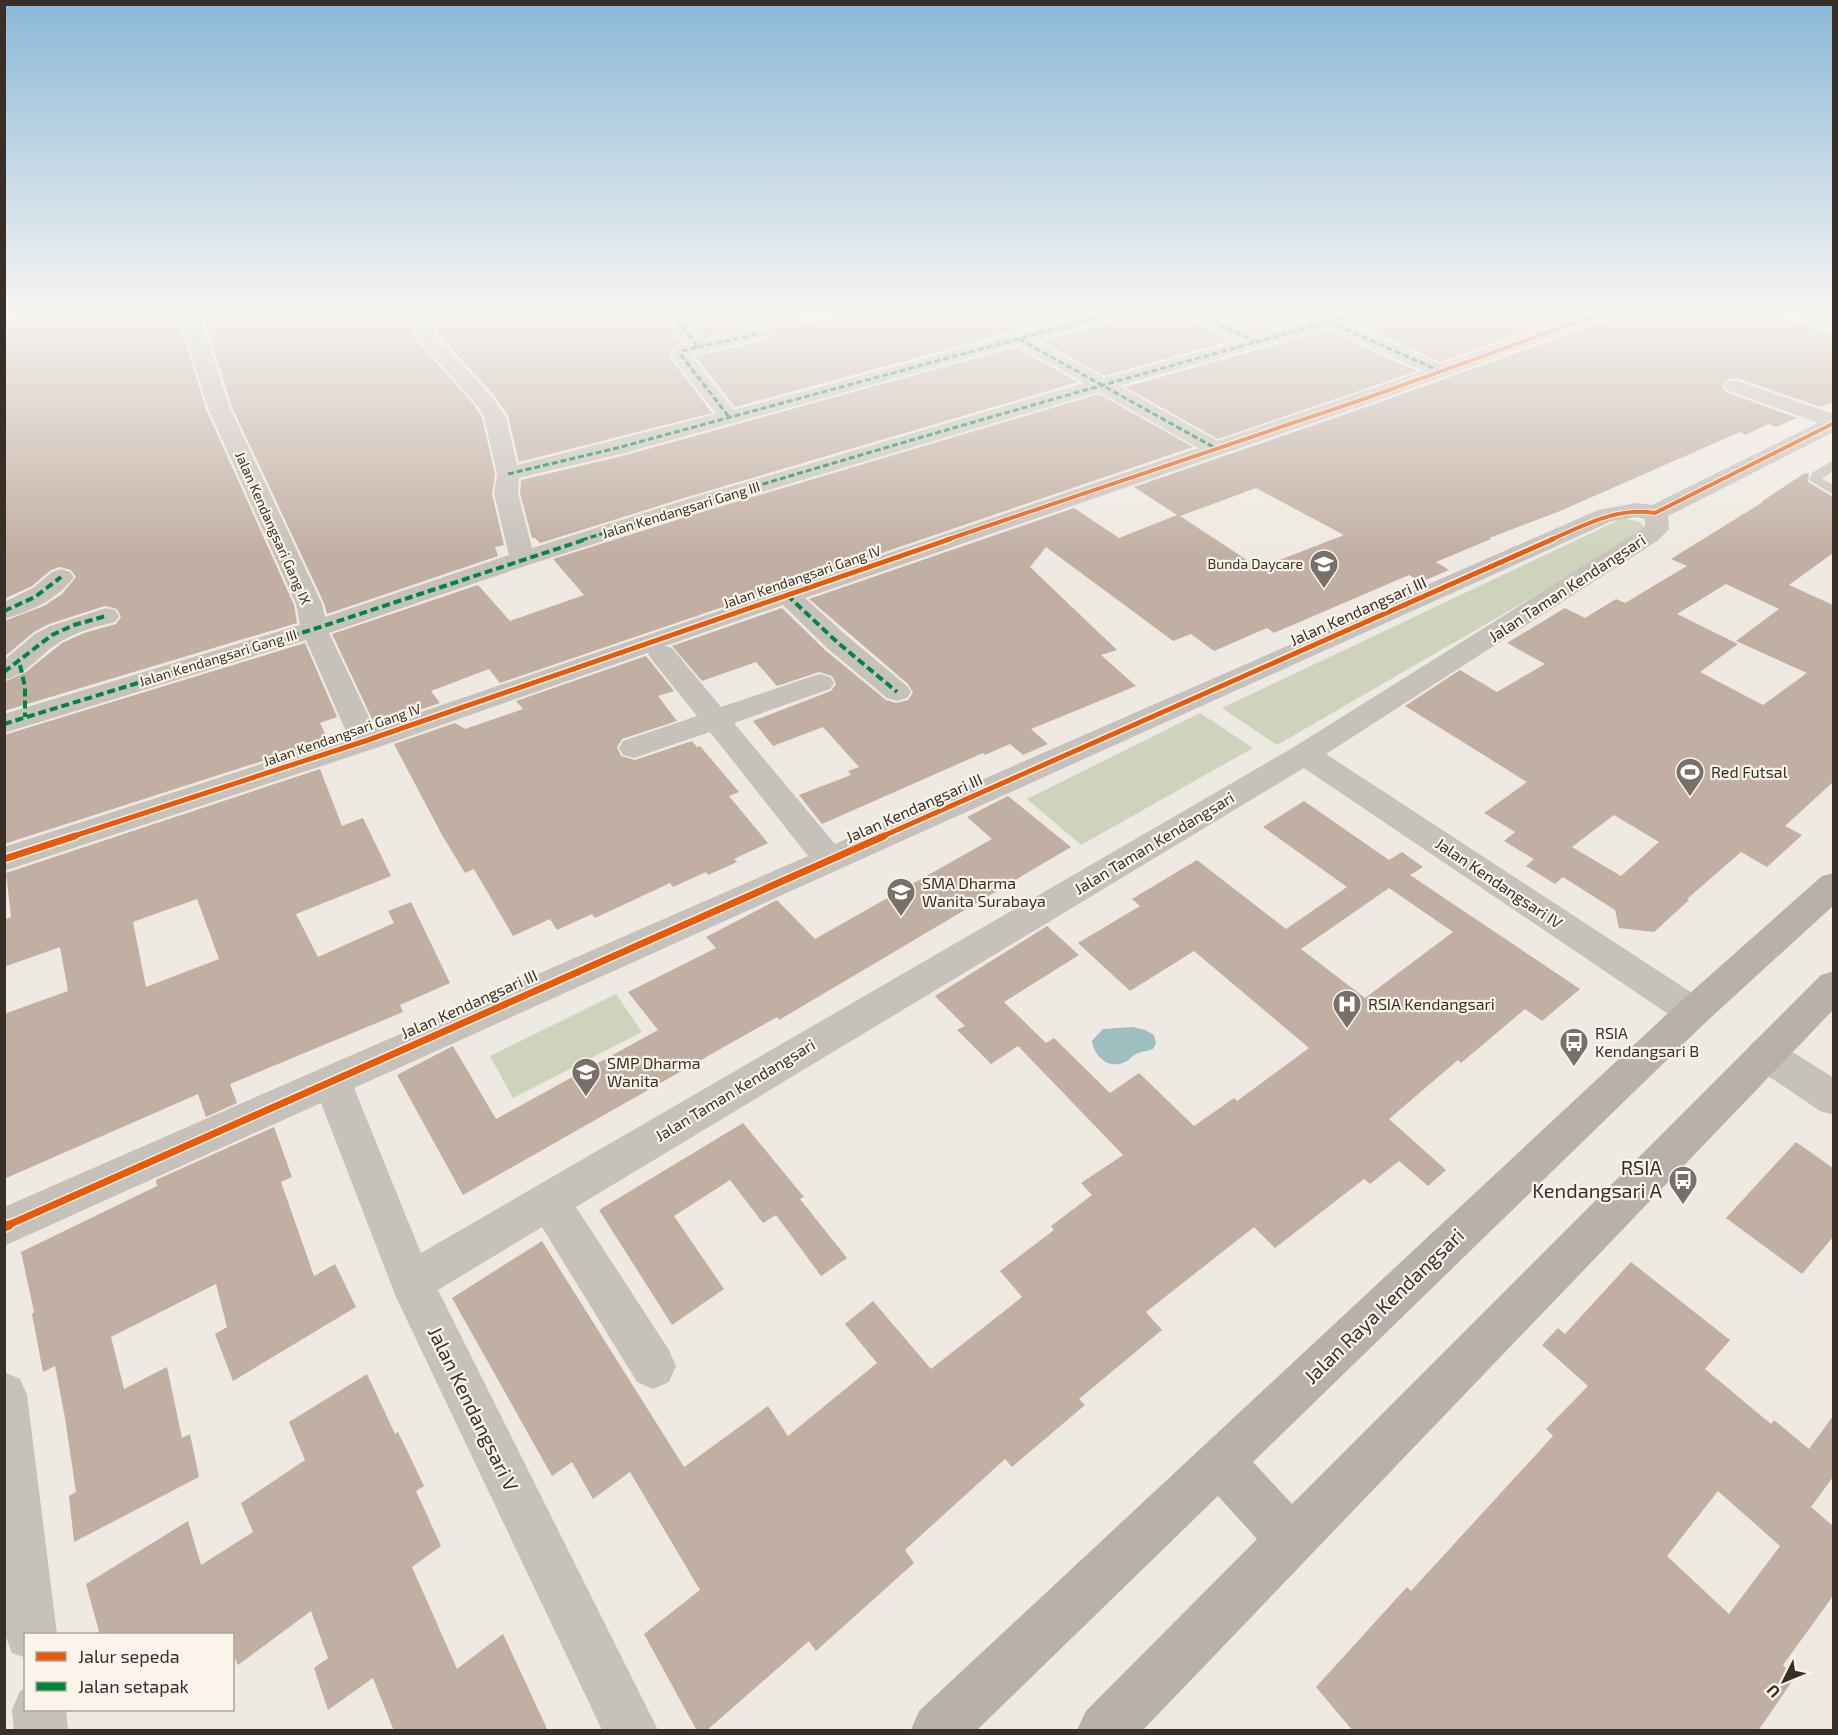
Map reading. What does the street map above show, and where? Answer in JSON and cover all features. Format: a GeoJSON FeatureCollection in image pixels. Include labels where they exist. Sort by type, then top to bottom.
{"type":"FeatureCollection","features":[{"type":"Feature","properties":{"kind":"main road","name":"Jalan Raya Kendangsari"},"geometry":{"type":"LineString","coordinates":[[938,1731],[1693,1011],[1833,885]]}},
{"type":"Feature","properties":{"kind":"main road"},"geometry":{"type":"LineString","coordinates":[[1105,1731],[1833,985]]}},
{"type":"Feature","properties":{"kind":"main road"},"geometry":{"type":"LineString","coordinates":[[1220,1462],[1291,1539]]}},
{"type":"Feature","properties":{"kind":"street","name":"Jalan Kendangsari Gang IX"},"geometry":{"type":"LineString","coordinates":[[214,393],[309,604],[314,629],[365,741]]}},
{"type":"Feature","properties":{"kind":"street"},"geometry":{"type":"LineString","coordinates":[[476,393],[491,410],[507,474],[506,493],[522,559]]}},
{"type":"Feature","properties":{"kind":"street"},"geometry":{"type":"LineString","coordinates":[[710,393],[729,417]]}},
{"type":"Feature","properties":{"kind":"street"},"geometry":{"type":"LineString","coordinates":[[507,474],[617,448],[818,393]]}},
{"type":"Feature","properties":{"kind":"street","name":"Jalan Kendangsari Gang III"},"geometry":{"type":"LineString","coordinates":[[15,720],[314,629],[522,559],[1074,393]]}},
{"type":"Feature","properties":{"kind":"street"},"geometry":{"type":"LineString","coordinates":[[1115,393],[1217,449]]}},
{"type":"Feature","properties":{"kind":"street","name":"Jalan Kendangsari Gang IV"},"geometry":{"type":"LineString","coordinates":[[4,859],[365,741],[1377,393]]}},
{"type":"Feature","properties":{"kind":"street"},"geometry":{"type":"LineString","coordinates":[[1753,393],[1833,422]]}},
{"type":"Feature","properties":{"kind":"street"},"geometry":{"type":"LineString","coordinates":[[1655,513],[1833,422]]}},
{"type":"Feature","properties":{"kind":"street","name":"Jalan Kendangsari III"},"geometry":{"type":"LineString","coordinates":[[4,1227],[331,1080],[1195,700],[1606,514],[1629,510],[1655,513]]}},
{"type":"Feature","properties":{"kind":"street","name":"Jalan Taman Kendangsari"},"geometry":{"type":"LineString","coordinates":[[411,1282],[1305,754],[1648,536],[1657,529],[1658,521],[1655,513]]}},
{"type":"Feature","properties":{"kind":"street"},"geometry":{"type":"LineString","coordinates":[[4,611],[50,589],[61,577]]}},
{"type":"Feature","properties":{"kind":"street"},"geometry":{"type":"LineString","coordinates":[[787,595],[837,642],[897,692]]}},
{"type":"Feature","properties":{"kind":"street"},"geometry":{"type":"LineString","coordinates":[[15,720],[25,687],[12,668],[58,632],[106,616]]}},
{"type":"Feature","properties":{"kind":"street"},"geometry":{"type":"LineString","coordinates":[[595,680],[767,617]]}},
{"type":"Feature","properties":{"kind":"street"},"geometry":{"type":"LineString","coordinates":[[662,654],[830,860]]}},
{"type":"Feature","properties":{"kind":"street"},"geometry":{"type":"LineString","coordinates":[[634,748],[820,683]]}},
{"type":"Feature","properties":{"kind":"street","name":"Jalan Kendangsari IV"},"geometry":{"type":"LineString","coordinates":[[1305,754],[1693,1011]]}},
{"type":"Feature","properties":{"kind":"street"},"geometry":{"type":"LineString","coordinates":[[1765,1054],[1833,1099]]}},
{"type":"Feature","properties":{"kind":"street","name":"Jalan Kendangsari V"},"geometry":{"type":"LineString","coordinates":[[331,1080],[411,1282],[630,1731]]}},
{"type":"Feature","properties":{"kind":"street"},"geometry":{"type":"LineString","coordinates":[[549,1200],[653,1366]]}},
{"type":"Feature","properties":{"kind":"street"},"geometry":{"type":"LineString","coordinates":[[4,1395],[31,1633]]}},
{"type":"Feature","properties":{"kind":"street"},"geometry":{"type":"LineString","coordinates":[[39,1711],[41,1731]]}},
{"type":"Feature","properties":{"kind":"lane"},"geometry":{"type":"LineString","coordinates":[[1833,464],[1817,475],[1815,480],[1833,491]]}},
{"type":"Feature","properties":{"kind":"green space"},"geometry":{"type":"Polygon","coordinates":[[[1623,518],[1640,522],[1647,531],[1277,745],[1222,708],[1623,518]]]}},
{"type":"Feature","properties":{"kind":"green space"},"geometry":{"type":"Polygon","coordinates":[[[1200,713],[1253,748],[1081,845],[1027,799],[1200,713]]]}},
{"type":"Feature","properties":{"kind":"green space"},"geometry":{"type":"Polygon","coordinates":[[[616,994],[642,1032],[513,1098],[490,1056],[616,994]]]}},
{"type":"Feature","properties":{"kind":"water"},"geometry":{"type":"Polygon","coordinates":[[[1133,1027],[1154,1035],[1156,1043],[1153,1049],[1136,1054],[1121,1064],[1109,1063],[1099,1057],[1092,1041],[1103,1029],[1133,1027]]]}},
{"type":"Feature","properties":{"kind":"building"},"geometry":{"type":"Polygon","coordinates":[[[4,393],[201,393],[206,409],[294,605],[297,623],[4,711],[4,682],[26,672],[62,643],[84,633],[116,624],[121,617],[117,609],[105,606],[49,624],[34,632],[4,657],[4,621],[44,606],[62,594],[76,577],[71,570],[60,567],[51,570],[32,586],[4,599],[4,393]]]}},
{"type":"Feature","properties":{"kind":"building"},"geometry":{"type":"Polygon","coordinates":[[[228,393],[463,393],[482,418],[495,474],[492,494],[504,545],[495,547],[498,556],[327,614],[324,603],[232,407],[228,393]]]}},
{"type":"Feature","properties":{"kind":"building"},"geometry":{"type":"Polygon","coordinates":[[[492,393],[697,393],[712,413],[519,462],[508,416],[492,393]]]}},
{"type":"Feature","properties":{"kind":"building"},"geometry":{"type":"Polygon","coordinates":[[[724,393],[787,393],[735,407],[724,393]]]}},
{"type":"Feature","properties":{"kind":"building"},"geometry":{"type":"Polygon","coordinates":[[[850,393],[1041,393],[540,543],[532,538],[520,493],[521,480],[626,455],[850,393]]]}},
{"type":"Feature","properties":{"kind":"building"},"geometry":{"type":"Polygon","coordinates":[[[1136,393],[1353,393],[1218,439],[1136,393]]]}},
{"type":"Feature","properties":{"kind":"building"},"geometry":{"type":"Polygon","coordinates":[[[1405,393],[1729,393],[1797,418],[1776,427],[1769,424],[1745,435],[1740,432],[1560,511],[1489,538],[1491,539],[1436,562],[1449,570],[1421,582],[1409,575],[1274,633],[1267,628],[1214,651],[1191,634],[1173,641],[1046,547],[1030,567],[1117,650],[1101,655],[1136,686],[1031,729],[1048,744],[1023,755],[1010,744],[985,755],[983,753],[822,824],[799,795],[851,775],[848,771],[859,767],[823,727],[773,746],[753,721],[831,691],[836,684],[832,676],[819,672],[777,686],[756,662],[702,681],[672,646],[782,608],[825,650],[886,700],[896,703],[908,700],[913,693],[908,684],[809,599],[1074,508],[1119,538],[1177,515],[1134,487],[1405,393]],[[1256,488],[1180,516],[1259,568],[1344,535],[1256,488]]]}},
{"type":"Feature","properties":{"kind":"building"},"geometry":{"type":"Polygon","coordinates":[[[1779,393],[1833,393],[1833,402],[1821,407],[1779,393]]]}},
{"type":"Feature","properties":{"kind":"building"},"geometry":{"type":"Polygon","coordinates":[[[1099,394],[1193,447],[500,683],[489,669],[431,691],[440,703],[375,725],[332,634],[478,585],[510,621],[584,595],[553,559],[702,512],[1099,394]]]}},
{"type":"Feature","properties":{"kind":"building"},"geometry":{"type":"Polygon","coordinates":[[[1805,473],[1809,474],[1808,482],[1833,497],[1833,553],[1789,585],[1833,605],[1833,782],[1785,826],[1802,835],[1767,867],[1741,852],[1687,899],[1689,900],[1654,932],[1619,928],[1615,910],[1563,877],[1555,884],[1526,866],[1534,859],[1504,841],[1515,832],[1484,813],[1527,782],[1405,706],[1460,670],[1497,692],[1545,664],[1507,643],[1565,608],[1585,618],[1616,599],[1625,603],[1687,566],[1671,559],[1763,502],[1761,502],[1805,473]],[[1726,584],[1677,614],[1738,644],[1700,672],[1763,705],[1807,673],[1736,641],[1779,609],[1726,584]],[[1614,815],[1572,847],[1621,876],[1659,842],[1614,815]]]}},
{"type":"Feature","properties":{"kind":"building"},"geometry":{"type":"Polygon","coordinates":[[[305,643],[337,717],[320,723],[328,740],[4,844],[4,735],[305,643]]]}},
{"type":"Feature","properties":{"kind":"building"},"geometry":{"type":"Polygon","coordinates":[[[646,656],[674,691],[658,696],[677,721],[622,739],[617,747],[621,756],[635,760],[692,741],[697,747],[700,746],[739,792],[729,796],[768,843],[734,859],[737,862],[708,875],[706,872],[673,887],[670,883],[595,918],[592,914],[557,930],[550,919],[513,936],[474,869],[465,873],[442,835],[394,744],[455,723],[465,729],[523,709],[516,701],[646,656]]]}},
{"type":"Feature","properties":{"kind":"building"},"geometry":{"type":"Polygon","coordinates":[[[320,769],[342,826],[363,818],[391,876],[296,914],[318,957],[394,923],[388,911],[411,902],[450,983],[400,1005],[403,1012],[230,1084],[237,1103],[206,1117],[198,1094],[4,1179],[4,1014],[68,991],[60,947],[4,967],[4,920],[11,917],[6,873],[320,769]],[[197,899],[133,922],[146,987],[219,959],[197,899]]]}},
{"type":"Feature","properties":{"kind":"building"},"geometry":{"type":"Polygon","coordinates":[[[1008,796],[1071,847],[779,1020],[777,1017],[463,1195],[397,1075],[453,1046],[496,1119],[658,1030],[628,992],[716,948],[706,937],[777,900],[815,939],[992,839],[967,817],[1008,796]]]}},
{"type":"Feature","properties":{"kind":"building"},"geometry":{"type":"Polygon","coordinates":[[[1304,801],[1389,860],[1402,852],[1423,867],[1410,875],[1580,989],[1542,1021],[1525,1009],[1461,1063],[1458,1060],[1389,1119],[1446,1170],[1428,1186],[1399,1161],[1370,1184],[1364,1179],[1275,1248],[1254,1227],[1146,1312],[1162,1330],[1079,1399],[1085,1405],[1012,1467],[1005,1459],[905,1550],[914,1563],[816,1651],[809,1641],[706,1731],[697,1731],[644,1634],[700,1590],[630,1472],[593,1499],[572,1462],[552,1476],[452,1298],[542,1241],[684,1467],[768,1406],[788,1436],[877,1363],[845,1324],[873,1301],[931,1369],[1022,1297],[1000,1271],[1054,1230],[1051,1226],[1092,1195],[1081,1183],[1123,1155],[1018,1046],[991,1064],[957,1030],[965,1026],[935,996],[1047,926],[1079,955],[1004,1002],[1046,1043],[1054,1038],[1110,1093],[1139,1073],[1194,1126],[1234,1098],[1237,1101],[1309,1048],[1194,951],[1130,991],[1078,943],[1140,906],[1132,899],[1197,860],[1286,929],[1347,887],[1263,827],[1304,801]],[[1389,888],[1301,949],[1365,998],[1453,932],[1389,888]]]}},
{"type":"Feature","properties":{"kind":"building"},"geometry":{"type":"Polygon","coordinates":[[[743,1123],[804,1197],[800,1199],[847,1258],[821,1276],[776,1215],[763,1223],[730,1180],[674,1216],[724,1289],[672,1325],[599,1210],[743,1123]]]}},
{"type":"Feature","properties":{"kind":"building"},"geometry":{"type":"Polygon","coordinates":[[[274,1127],[292,1177],[281,1182],[314,1276],[335,1264],[356,1307],[233,1381],[215,1334],[227,1327],[216,1284],[111,1337],[124,1389],[167,1367],[182,1438],[190,1434],[199,1477],[74,1542],[69,1496],[76,1492],[65,1418],[55,1366],[43,1372],[32,1314],[34,1312],[21,1252],[157,1186],[156,1180],[274,1127]]]}},
{"type":"Feature","properties":{"kind":"building"},"geometry":{"type":"Polygon","coordinates":[[[1796,1142],[1833,1168],[1833,1237],[1802,1274],[1726,1218],[1796,1142]]]}},
{"type":"Feature","properties":{"kind":"building"},"geometry":{"type":"Polygon","coordinates":[[[1631,1262],[1730,1340],[1705,1369],[1771,1424],[1774,1420],[1809,1449],[1833,1416],[1833,1477],[1811,1507],[1833,1526],[1833,1596],[1783,1665],[1795,1677],[1758,1731],[1353,1731],[1316,1687],[1407,1587],[1411,1591],[1553,1436],[1546,1429],[1588,1386],[1542,1345],[1558,1328],[1565,1334],[1631,1262]],[[1718,1491],[1667,1556],[1729,1614],[1780,1546],[1718,1491]]]}},
{"type":"Feature","properties":{"kind":"building"},"geometry":{"type":"Polygon","coordinates":[[[367,1374],[395,1434],[398,1432],[424,1486],[416,1491],[441,1546],[412,1567],[457,1669],[503,1634],[548,1731],[394,1731],[373,1678],[328,1710],[314,1668],[328,1658],[311,1611],[238,1665],[234,1656],[234,1633],[99,1633],[86,1584],[188,1521],[201,1565],[253,1532],[241,1503],[305,1460],[289,1422],[367,1374]]]}},
{"type":"Feature","properties":{"kind":"marked path"},"geometry":{"type":"LineString","coordinates":[[710,393],[729,417]]}},
{"type":"Feature","properties":{"kind":"marked path"},"geometry":{"type":"LineString","coordinates":[[508,474],[617,448],[819,393]]}},
{"type":"Feature","properties":{"kind":"marked path"},"geometry":{"type":"LineString","coordinates":[[4,724],[314,629],[522,559],[693,505],[1074,393]]}},
{"type":"Feature","properties":{"kind":"marked path"},"geometry":{"type":"LineString","coordinates":[[1116,393],[1217,449]]}},
{"type":"Feature","properties":{"kind":"marked path"},"geometry":{"type":"LineString","coordinates":[[4,611],[35,597],[61,577]]}},
{"type":"Feature","properties":{"kind":"marked path"},"geometry":{"type":"LineString","coordinates":[[787,595],[837,642],[897,692]]}},
{"type":"Feature","properties":{"kind":"marked path"},"geometry":{"type":"LineString","coordinates":[[4,672],[59,631],[106,616]]}},
{"type":"Feature","properties":{"kind":"marked path"},"geometry":{"type":"LineString","coordinates":[[20,665],[25,687],[25,717]]}},
{"type":"Feature","properties":{"kind":"cycle path"},"geometry":{"type":"LineString","coordinates":[[4,859],[365,741],[940,542],[1381,393]]}},
{"type":"Feature","properties":{"kind":"cycle path"},"geometry":{"type":"LineString","coordinates":[[4,1227],[1606,515],[1637,510],[1655,513],[1834,423]]}},
{"type":"Feature","properties":{"kind":"place","name":"Bunda Daycare"},"geometry":{"type":"Point","coordinates":[1324,590]}},
{"type":"Feature","properties":{"kind":"place","name":"Red Futsal"},"geometry":{"type":"Point","coordinates":[1690,798]}},
{"type":"Feature","properties":{"kind":"place","name":"SMA Dharma Wanita Surabaya"},"geometry":{"type":"Point","coordinates":[901,918]}},
{"type":"Feature","properties":{"kind":"place","name":"RSIA Kendangsari"},"geometry":{"type":"Point","coordinates":[1347,1030]}},
{"type":"Feature","properties":{"kind":"place","name":"RSIA Kendangsari B"},"geometry":{"type":"Point","coordinates":[1574,1068]}},
{"type":"Feature","properties":{"kind":"place","name":"SMP Dharma Wanita"},"geometry":{"type":"Point","coordinates":[586,1098]}},
{"type":"Feature","properties":{"kind":"place","name":"RSIA Kendangsari A"},"geometry":{"type":"Point","coordinates":[1683,1206]}}]}
